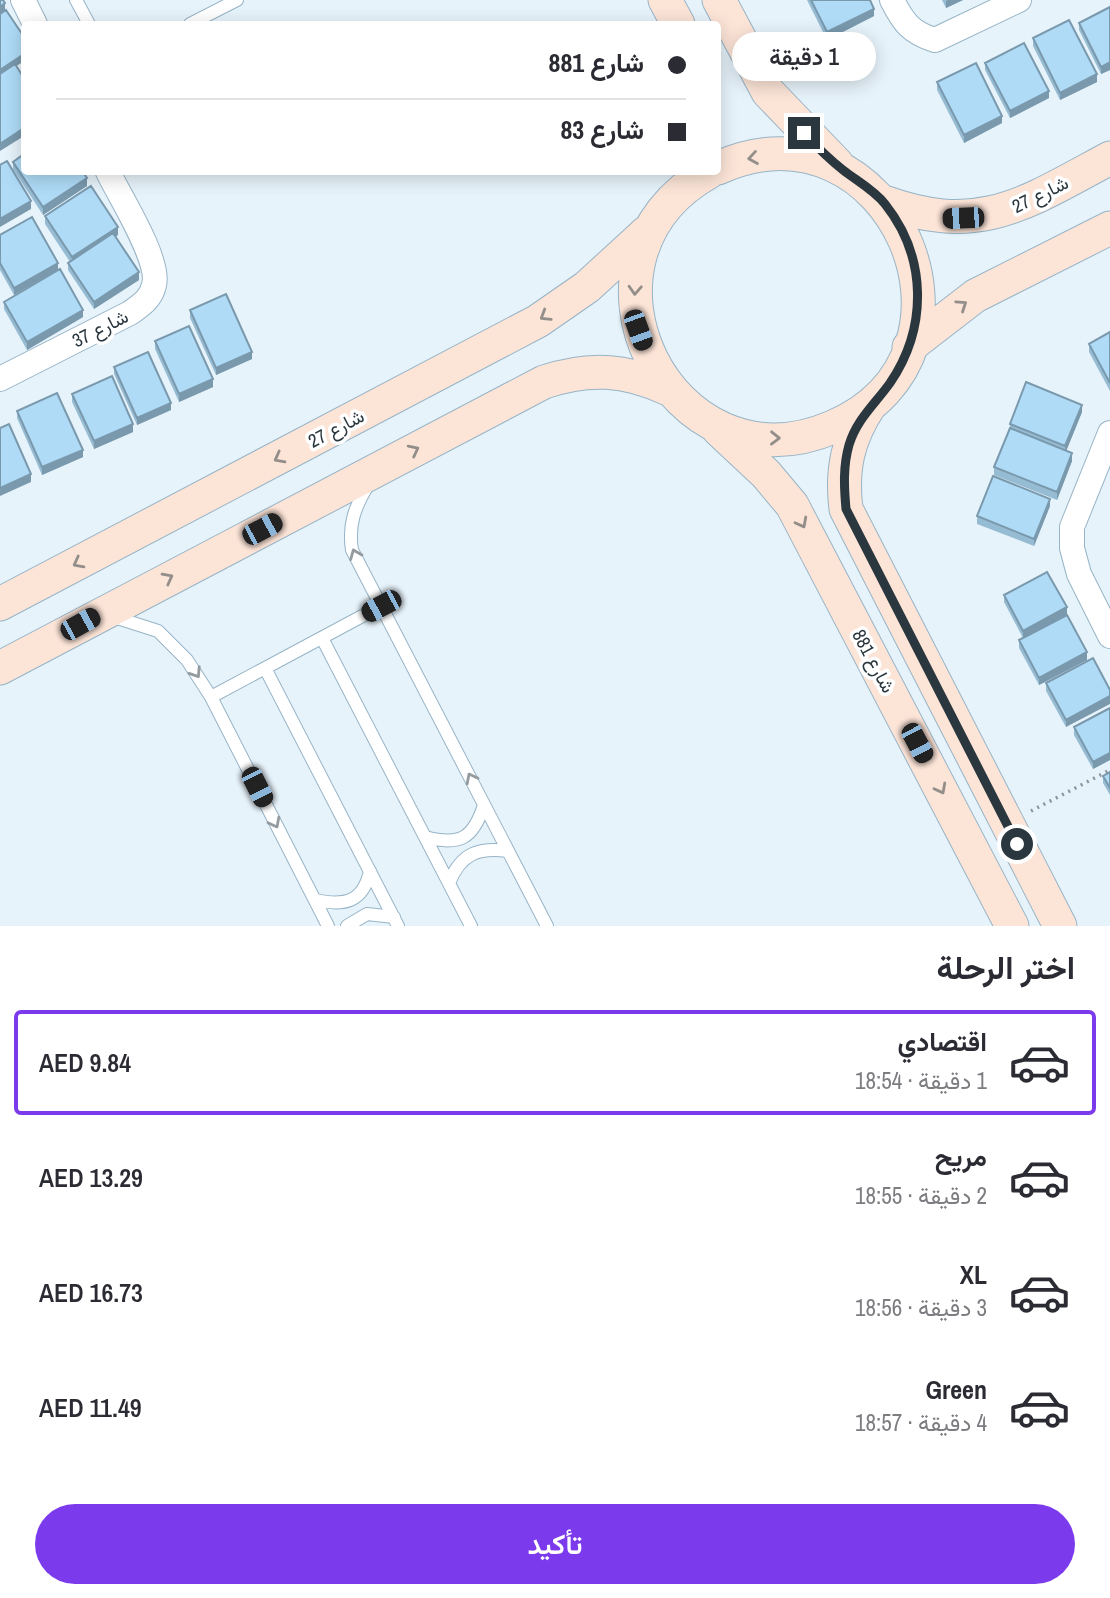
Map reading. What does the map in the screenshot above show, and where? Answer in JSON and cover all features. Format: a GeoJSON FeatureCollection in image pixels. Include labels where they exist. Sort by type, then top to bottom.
{"type":"FeatureCollection","features":[{"type":"Feature","properties":{"kind":"main road"},"geometry":{"type":"LineString","coordinates":[[665,0],[676,21]]}},
{"type":"Feature","properties":{"kind":"main road"},"geometry":{"type":"LineString","coordinates":[[719,0],[768,92],[791,120],[844,171],[884,202],[902,230],[914,261],[919,293],[916,327],[909,347],[888,386],[870,405],[849,444],[844,487],[846,509],[1059,926]]}},
{"type":"Feature","properties":{"kind":"main road"},"geometry":{"type":"LineString","coordinates":[[721,167],[751,157],[775,155],[798,156],[844,171]]}},
{"type":"Feature","properties":{"kind":"main road","name":"شارع 27"},"geometry":{"type":"LineString","coordinates":[[884,202],[936,217],[979,217],[1011,209],[1110,158]]}},
{"type":"Feature","properties":{"kind":"main road"},"geometry":{"type":"LineString","coordinates":[[668,388],[646,351],[635,309],[638,266],[653,225],[670,202],[698,176]]}},
{"type":"Feature","properties":{"kind":"main road","name":"شارع 27"},"geometry":{"type":"LineString","coordinates":[[0,604],[538,321],[587,287],[653,225]]}},
{"type":"Feature","properties":{"kind":"main road"},"geometry":{"type":"LineString","coordinates":[[909,347],[975,296],[1110,228]]}},
{"type":"Feature","properties":{"kind":"main road"},"geometry":{"type":"LineString","coordinates":[[0,668],[100,613],[544,382],[594,370],[620,372],[668,388]]}},
{"type":"Feature","properties":{"kind":"main road","name":"شارع 881"},"geometry":{"type":"LineString","coordinates":[[668,388],[737,445],[792,505],[1012,926]]}},
{"type":"Feature","properties":{"kind":"main road"},"geometry":{"type":"LineString","coordinates":[[706,420],[747,435],[790,438],[832,428],[870,405]]}},
{"type":"Feature","properties":{"kind":"street"},"geometry":{"type":"LineString","coordinates":[[23,0],[34,21]]}},
{"type":"Feature","properties":{"kind":"street"},"geometry":{"type":"LineString","coordinates":[[892,0],[904,23],[919,35],[935,40],[1019,0]]}},
{"type":"Feature","properties":{"kind":"street","name":"شارع 37"},"geometry":{"type":"LineString","coordinates":[[0,379],[130,313],[146,302],[154,288],[156,277],[151,260],[108,175]]}},
{"type":"Feature","properties":{"kind":"street"},"geometry":{"type":"LineString","coordinates":[[1110,433],[1072,527],[1072,548],[1079,574],[1101,606],[1110,636]]}},
{"type":"Feature","properties":{"kind":"street"},"geometry":{"type":"LineString","coordinates":[[991,885],[1000,926]]}},
{"type":"Feature","properties":{"kind":"lane"},"geometry":{"type":"LineString","coordinates":[[76,0],[87,21]]}},
{"type":"Feature","properties":{"kind":"lane"},"geometry":{"type":"LineString","coordinates":[[196,21],[237,0]]}},
{"type":"Feature","properties":{"kind":"lane"},"geometry":{"type":"LineString","coordinates":[[377,469],[355,508],[349,532],[352,550],[547,926]]}},
{"type":"Feature","properties":{"kind":"lane"},"geometry":{"type":"LineString","coordinates":[[211,696],[381,606]]}},
{"type":"Feature","properties":{"kind":"lane"},"geometry":{"type":"LineString","coordinates":[[100,613],[158,631],[169,639],[211,696],[328,926]]}},
{"type":"Feature","properties":{"kind":"lane"},"geometry":{"type":"LineString","coordinates":[[321,638],[471,926]]}},
{"type":"Feature","properties":{"kind":"lane"},"geometry":{"type":"LineString","coordinates":[[265,667],[396,922]]}},
{"type":"Feature","properties":{"kind":"lane"},"geometry":{"type":"LineString","coordinates":[[425,837],[448,842],[460,840],[478,822],[484,805]]}},
{"type":"Feature","properties":{"kind":"lane"},"geometry":{"type":"LineString","coordinates":[[449,883],[454,870],[471,853],[491,849],[508,851]]}},
{"type":"Feature","properties":{"kind":"lane"},"geometry":{"type":"LineString","coordinates":[[315,900],[342,904],[356,899],[362,893],[370,871]]}},
{"type":"Feature","properties":{"kind":"lane"},"geometry":{"type":"LineString","coordinates":[[347,926],[367,914],[396,922]]}},
{"type":"Feature","properties":{"kind":"path"},"geometry":{"type":"LineString","coordinates":[[1007,823],[1110,770]]}},
{"type":"Feature","properties":{"kind":"building"},"geometry":{"type":"Polygon","coordinates":[[[811,0],[870,0],[874,9],[827,32],[811,0]]]}},
{"type":"Feature","properties":{"kind":"building"},"geometry":{"type":"Polygon","coordinates":[[[1110,7],[1110,62],[1101,67],[1079,23],[1110,7]]]}},
{"type":"Feature","properties":{"kind":"building"},"geometry":{"type":"Polygon","coordinates":[[[6,10],[21,32],[21,56],[0,70],[0,14],[6,10]]]}},
{"type":"Feature","properties":{"kind":"building"},"geometry":{"type":"Polygon","coordinates":[[[1069,20],[1097,74],[1060,93],[1033,38],[1069,20]]]}},
{"type":"Feature","properties":{"kind":"building"},"geometry":{"type":"Polygon","coordinates":[[[1024,43],[1049,91],[1010,111],[985,63],[1024,43]]]}},
{"type":"Feature","properties":{"kind":"building"},"geometry":{"type":"Polygon","coordinates":[[[976,63],[1002,116],[964,135],[937,82],[976,63]]]}},
{"type":"Feature","properties":{"kind":"building"},"geometry":{"type":"Polygon","coordinates":[[[15,64],[21,73],[21,130],[0,144],[0,74],[15,64]]]}},
{"type":"Feature","properties":{"kind":"building"},"geometry":{"type":"Polygon","coordinates":[[[21,156],[21,174],[13,162],[21,156]]]}},
{"type":"Feature","properties":{"kind":"building"},"geometry":{"type":"Polygon","coordinates":[[[7,161],[31,201],[0,219],[0,165],[7,161]]]}},
{"type":"Feature","properties":{"kind":"building"},"geometry":{"type":"Polygon","coordinates":[[[22,175],[85,175],[87,178],[43,207],[22,175]]]}},
{"type":"Feature","properties":{"kind":"building"},"geometry":{"type":"Polygon","coordinates":[[[91,186],[118,227],[72,257],[45,216],[91,186]]]}},
{"type":"Feature","properties":{"kind":"building"},"geometry":{"type":"Polygon","coordinates":[[[32,217],[58,263],[14,288],[0,263],[0,235],[32,217]]]}},
{"type":"Feature","properties":{"kind":"building"},"geometry":{"type":"Polygon","coordinates":[[[113,233],[139,272],[94,302],[68,263],[113,233]]]}},
{"type":"Feature","properties":{"kind":"building"},"geometry":{"type":"Polygon","coordinates":[[[60,269],[83,310],[27,342],[4,302],[60,269]]]}},
{"type":"Feature","properties":{"kind":"building"},"geometry":{"type":"Polygon","coordinates":[[[226,294],[252,352],[216,368],[190,310],[226,294]]]}},
{"type":"Feature","properties":{"kind":"building"},"geometry":{"type":"Polygon","coordinates":[[[189,326],[213,379],[179,394],[155,341],[189,326]]]}},
{"type":"Feature","properties":{"kind":"building"},"geometry":{"type":"Polygon","coordinates":[[[1110,332],[1110,383],[1089,344],[1110,332]]]}},
{"type":"Feature","properties":{"kind":"building"},"geometry":{"type":"Polygon","coordinates":[[[148,352],[171,403],[137,418],[114,367],[148,352]]]}},
{"type":"Feature","properties":{"kind":"building"},"geometry":{"type":"Polygon","coordinates":[[[112,376],[133,424],[94,441],[72,394],[112,376]]]}},
{"type":"Feature","properties":{"kind":"building"},"geometry":{"type":"Polygon","coordinates":[[[1026,382],[1082,405],[1065,446],[1010,424],[1026,382]]]}},
{"type":"Feature","properties":{"kind":"building"},"geometry":{"type":"Polygon","coordinates":[[[57,393],[83,450],[42,467],[17,411],[57,393]]]}},
{"type":"Feature","properties":{"kind":"building"},"geometry":{"type":"Polygon","coordinates":[[[9,424],[31,474],[0,488],[0,428],[9,424]]]}},
{"type":"Feature","properties":{"kind":"building"},"geometry":{"type":"Polygon","coordinates":[[[1010,428],[1072,453],[1057,492],[994,467],[1010,428]]]}},
{"type":"Feature","properties":{"kind":"building"},"geometry":{"type":"Polygon","coordinates":[[[993,476],[1050,499],[1034,539],[977,516],[993,476]]]}},
{"type":"Feature","properties":{"kind":"building"},"geometry":{"type":"Polygon","coordinates":[[[1047,572],[1067,607],[1023,631],[1004,595],[1047,572]]]}},
{"type":"Feature","properties":{"kind":"building"},"geometry":{"type":"Polygon","coordinates":[[[1067,615],[1087,652],[1039,678],[1019,640],[1067,615]]]}},
{"type":"Feature","properties":{"kind":"building"},"geometry":{"type":"Polygon","coordinates":[[[1093,658],[1110,690],[1110,696],[1066,720],[1046,683],[1093,658]]]}},
{"type":"Feature","properties":{"kind":"building"},"geometry":{"type":"Polygon","coordinates":[[[1110,708],[1110,753],[1093,762],[1074,727],[1110,708]]]}},
{"type":"Feature","properties":{"kind":"building"},"geometry":{"type":"Polygon","coordinates":[[[1110,772],[1110,788],[1103,776],[1110,772]]]}},
{"type":"Feature","properties":{"kind":"route"},"geometry":{"type":"LineString","coordinates":[[804,133],[844,171],[884,202],[902,230],[914,261],[919,293],[916,327],[906,358],[888,386],[858,423],[849,444],[845,465],[846,509],[1017,844]]}}]}
